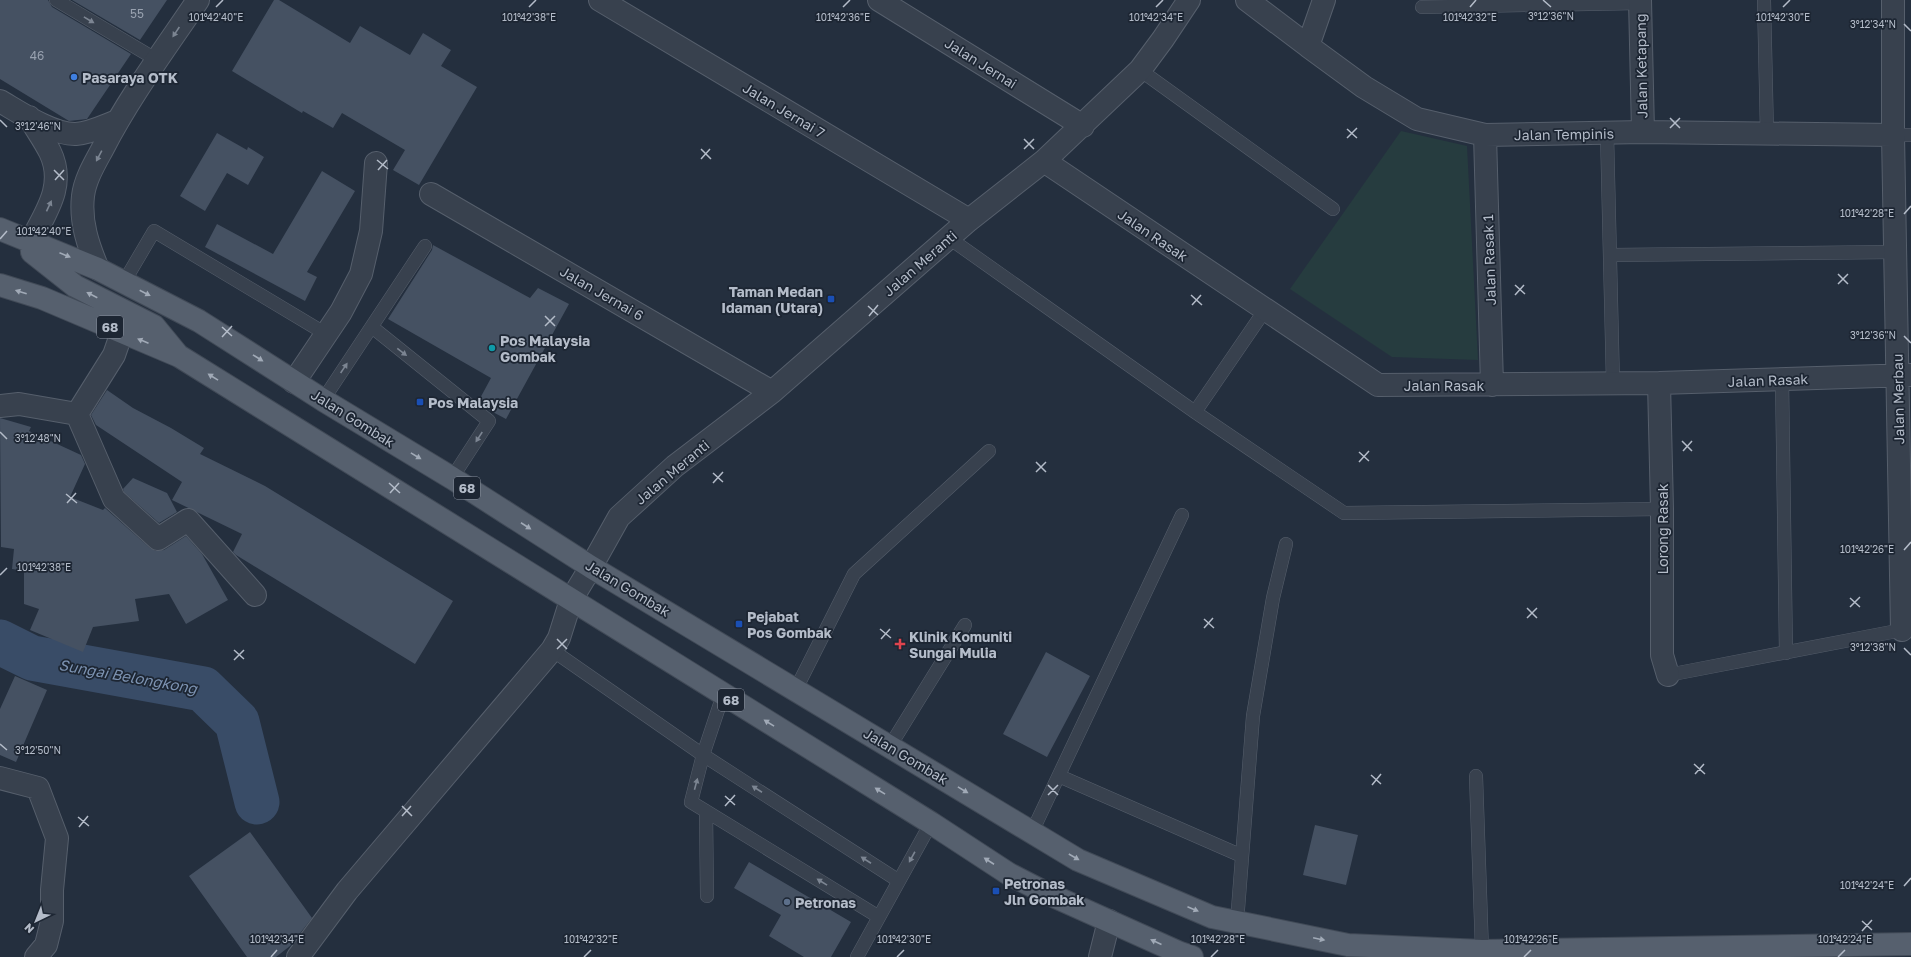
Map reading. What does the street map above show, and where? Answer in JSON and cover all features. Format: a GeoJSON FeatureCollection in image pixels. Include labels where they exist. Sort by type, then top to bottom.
{"type":"FeatureCollection","features":[{"type":"Feature","properties":{"kind":"main road","name":"Jalan Gombak"},"geometry":{"type":"LineString","coordinates":[[0,229],[98,269],[199,321],[322,400],[452,478],[592,567],[1078,860],[1212,917],[1348,945],[1482,951],[1911,944]]}},
{"type":"Feature","properties":{"kind":"main road"},"geometry":{"type":"LineString","coordinates":[[31,241],[32,252],[52,269],[75,286],[154,326],[179,356]]}},
{"type":"Feature","properties":{"kind":"main road","name":"68"},"geometry":{"type":"LineString","coordinates":[[0,285],[42,298],[179,356],[931,823],[1009,874],[1042,892],[1192,957]]}},
{"type":"Feature","properties":{"kind":"street"},"geometry":{"type":"LineString","coordinates":[[98,269],[88,246],[82,219],[83,195],[88,177],[117,121],[198,0]]}},
{"type":"Feature","properties":{"kind":"street","name":"Jalan Jernai 7"},"geometry":{"type":"LineString","coordinates":[[600,0],[969,220]]}},
{"type":"Feature","properties":{"kind":"street","name":"Jalan Jernai"},"geometry":{"type":"LineString","coordinates":[[879,0],[1083,126]]}},
{"type":"Feature","properties":{"kind":"street","name":"Jalan Meranti"},"geometry":{"type":"LineString","coordinates":[[298,957],[347,891],[552,650],[559,638],[571,600],[592,567],[619,517],[675,466],[772,392],[969,220],[1044,162],[1140,70],[1189,0]]}},
{"type":"Feature","properties":{"kind":"street","name":"Jalan Tempinis"},"geometry":{"type":"LineString","coordinates":[[1247,0],[1364,87],[1417,119],[1485,135],[1643,132],[1902,135]]}},
{"type":"Feature","properties":{"kind":"street"},"geometry":{"type":"LineString","coordinates":[[1308,46],[1324,0]]}},
{"type":"Feature","properties":{"kind":"street","name":"Jalan Merbau"},"geometry":{"type":"LineString","coordinates":[[1893,0],[1902,135],[1895,252],[1904,375],[1902,630]]}},
{"type":"Feature","properties":{"kind":"street","name":"Jalan Ketapang"},"geometry":{"type":"LineString","coordinates":[[1640,2],[1643,132]]}},
{"type":"Feature","properties":{"kind":"street"},"geometry":{"type":"LineString","coordinates":[[0,101],[29,118],[56,130],[74,134],[89,132],[117,121]]}},
{"type":"Feature","properties":{"kind":"street"},"geometry":{"type":"LineString","coordinates":[[29,118],[50,152],[56,168],[57,186],[50,204],[31,241]]}},
{"type":"Feature","properties":{"kind":"street","name":"Jalan Rasak 1"},"geometry":{"type":"LineString","coordinates":[[1485,135],[1492,385]]}},
{"type":"Feature","properties":{"kind":"street","name":"Jalan Rasak"},"geometry":{"type":"LineString","coordinates":[[1044,162],[1378,385],[1613,384],[1904,375]]}},
{"type":"Feature","properties":{"kind":"street"},"geometry":{"type":"LineString","coordinates":[[294,382],[341,312],[361,274],[372,231],[376,163]]}},
{"type":"Feature","properties":{"kind":"street","name":"Jalan Jernai 6"},"geometry":{"type":"LineString","coordinates":[[431,194],[772,392]]}},
{"type":"Feature","properties":{"kind":"street"},"geometry":{"type":"LineString","coordinates":[[77,414],[114,355],[122,332]]}},
{"type":"Feature","properties":{"kind":"street","name":"Lorong Rasak"},"geometry":{"type":"LineString","coordinates":[[1659,383],[1662,509],[1662,655],[1668,675]]}},
{"type":"Feature","properties":{"kind":"street"},"geometry":{"type":"LineString","coordinates":[[0,406],[19,404],[77,414]]}},
{"type":"Feature","properties":{"kind":"street"},"geometry":{"type":"LineString","coordinates":[[77,414],[114,499],[158,539],[188,520],[255,595]]}},
{"type":"Feature","properties":{"kind":"street"},"geometry":{"type":"LineString","coordinates":[[0,778],[38,788],[57,838],[52,890],[52,921],[46,945],[36,957]]}},
{"type":"Feature","properties":{"kind":"street"},"geometry":{"type":"LineString","coordinates":[[1100,957],[1109,921]]}},
{"type":"Feature","properties":{"kind":"lane"},"geometry":{"type":"LineString","coordinates":[[56,0],[158,60]]}},
{"type":"Feature","properties":{"kind":"lane"},"geometry":{"type":"LineString","coordinates":[[1764,0],[1768,134]]}},
{"type":"Feature","properties":{"kind":"lane"},"geometry":{"type":"LineString","coordinates":[[1422,7],[1640,2]]}},
{"type":"Feature","properties":{"kind":"lane"},"geometry":{"type":"LineString","coordinates":[[1140,70],[1334,210]]}},
{"type":"Feature","properties":{"kind":"lane"},"geometry":{"type":"LineString","coordinates":[[1607,133],[1613,384]]}},
{"type":"Feature","properties":{"kind":"lane"},"geometry":{"type":"LineString","coordinates":[[124,282],[154,231],[326,334]]}},
{"type":"Feature","properties":{"kind":"lane"},"geometry":{"type":"LineString","coordinates":[[949,238],[1195,412],[1344,513],[1662,509]]}},
{"type":"Feature","properties":{"kind":"lane"},"geometry":{"type":"LineString","coordinates":[[322,400],[372,327],[424,246]]}},
{"type":"Feature","properties":{"kind":"lane"},"geometry":{"type":"LineString","coordinates":[[1610,255],[1895,252]]}},
{"type":"Feature","properties":{"kind":"lane"},"geometry":{"type":"LineString","coordinates":[[1195,412],[1265,310]]}},
{"type":"Feature","properties":{"kind":"lane"},"geometry":{"type":"LineString","coordinates":[[372,327],[489,420],[452,478]]}},
{"type":"Feature","properties":{"kind":"lane"},"geometry":{"type":"LineString","coordinates":[[1782,379],[1786,653]]}},
{"type":"Feature","properties":{"kind":"lane"},"geometry":{"type":"LineString","coordinates":[[796,689],[854,574],[989,451]]}},
{"type":"Feature","properties":{"kind":"lane"},"geometry":{"type":"LineString","coordinates":[[1032,832],[1182,515]]}},
{"type":"Feature","properties":{"kind":"lane"},"geometry":{"type":"LineString","coordinates":[[1237,922],[1253,716],[1273,598],[1286,544]]}},
{"type":"Feature","properties":{"kind":"lane"},"geometry":{"type":"LineString","coordinates":[[890,746],[965,625]]}},
{"type":"Feature","properties":{"kind":"lane"},"geometry":{"type":"LineString","coordinates":[[1668,675],[1902,630]]}},
{"type":"Feature","properties":{"kind":"lane"},"geometry":{"type":"LineString","coordinates":[[552,650],[703,754],[899,881]]}},
{"type":"Feature","properties":{"kind":"lane"},"geometry":{"type":"LineString","coordinates":[[723,695],[703,754],[691,802],[879,917]]}},
{"type":"Feature","properties":{"kind":"lane"},"geometry":{"type":"LineString","coordinates":[[1058,776],[1242,856]]}},
{"type":"Feature","properties":{"kind":"lane"},"geometry":{"type":"LineString","coordinates":[[1476,776],[1482,951]]}},
{"type":"Feature","properties":{"kind":"lane"},"geometry":{"type":"LineString","coordinates":[[706,811],[707,896]]}},
{"type":"Feature","properties":{"kind":"lane"},"geometry":{"type":"LineString","coordinates":[[858,957],[931,823]]}},
{"type":"Feature","properties":{"kind":"green space"},"geometry":{"type":"Polygon","coordinates":[[[1401,131],[1467,146],[1478,360],[1392,357],[1290,289],[1401,131]]]}},
{"type":"Feature","properties":{"kind":"building"},"geometry":{"type":"Polygon","coordinates":[[[0,0],[48,0],[52,7],[131,54],[87,119],[69,121],[0,79],[0,0]]]}},
{"type":"Feature","properties":{"kind":"building"},"geometry":{"type":"Polygon","coordinates":[[[72,0],[167,0],[140,40],[72,0]]]}},
{"type":"Feature","properties":{"kind":"building"},"geometry":{"type":"Polygon","coordinates":[[[274,0],[279,0],[350,43],[360,26],[410,55],[423,33],[451,50],[441,66],[477,87],[419,185],[393,170],[405,150],[342,113],[333,128],[303,111],[302,113],[232,71],[274,0]]]}},
{"type":"Feature","properties":{"kind":"building"},"geometry":{"type":"Polygon","coordinates":[[[217,133],[247,150],[248,147],[264,157],[248,185],[227,173],[205,211],[180,196],[217,133]]]}},
{"type":"Feature","properties":{"kind":"building"},"geometry":{"type":"Polygon","coordinates":[[[322,171],[355,191],[307,272],[317,277],[305,301],[205,247],[217,224],[273,254],[322,171]]]}},
{"type":"Feature","properties":{"kind":"building","name":"Pos Malaysia Gombak"},"geometry":{"type":"Polygon","coordinates":[[[433,245],[530,298],[538,288],[569,304],[506,419],[478,402],[491,378],[388,319],[432,250],[433,245]]]}},
{"type":"Feature","properties":{"kind":"building"},"geometry":{"type":"Polygon","coordinates":[[[107,390],[133,408],[171,428],[204,448],[200,454],[265,486],[453,601],[415,664],[236,555],[233,552],[242,534],[172,500],[182,482],[96,425],[91,415],[107,390]]]}},
{"type":"Feature","properties":{"kind":"building"},"geometry":{"type":"Polygon","coordinates":[[[0,418],[31,427],[29,431],[81,455],[85,464],[70,497],[103,510],[105,508],[150,548],[156,551],[164,550],[186,536],[202,554],[228,600],[186,624],[169,594],[135,599],[139,621],[93,627],[83,652],[30,630],[39,609],[24,604],[24,571],[12,569],[14,549],[1,547],[0,418]]]}},
{"type":"Feature","properties":{"kind":"building"},"geometry":{"type":"Polygon","coordinates":[[[133,478],[167,493],[177,512],[159,523],[124,492],[123,489],[133,478]]]}},
{"type":"Feature","properties":{"kind":"building"},"geometry":{"type":"Polygon","coordinates":[[[1046,652],[1090,676],[1047,757],[1003,734],[1046,652]]]}},
{"type":"Feature","properties":{"kind":"building"},"geometry":{"type":"Polygon","coordinates":[[[15,676],[47,690],[16,762],[0,755],[0,709],[15,676]]]}},
{"type":"Feature","properties":{"kind":"building"},"geometry":{"type":"Polygon","coordinates":[[[1315,825],[1358,835],[1346,885],[1303,875],[1315,825]]]}},
{"type":"Feature","properties":{"kind":"building"},"geometry":{"type":"Polygon","coordinates":[[[250,832],[312,918],[290,946],[276,957],[247,957],[189,876],[250,832]]]}},
{"type":"Feature","properties":{"kind":"building","name":"Petronas"},"geometry":{"type":"Polygon","coordinates":[[[749,862],[851,922],[831,957],[804,957],[769,936],[781,915],[734,888],[749,862]]]}},
{"type":"Feature","properties":{"kind":"waterway","name":"Sungai Belongkong"},"geometry":{"type":"LineString","coordinates":[[0,642],[32,658],[203,689],[237,722],[257,802]]}},
{"type":"Feature","properties":{"kind":"place","name":"Pasaraya OTK"},"geometry":{"type":"Point","coordinates":[74,77]}},
{"type":"Feature","properties":{"kind":"place","name":"Taman Medan Idaman (Utara)"},"geometry":{"type":"Point","coordinates":[831,299]}},
{"type":"Feature","properties":{"kind":"place","name":"Pos Malaysia Gombak"},"geometry":{"type":"Point","coordinates":[492,348]}},
{"type":"Feature","properties":{"kind":"place","name":"Pos Malaysia"},"geometry":{"type":"Point","coordinates":[420,402]}},
{"type":"Feature","properties":{"kind":"place","name":"Pejabat Pos Gombak"},"geometry":{"type":"Point","coordinates":[739,624]}},
{"type":"Feature","properties":{"kind":"place","name":"Klinik Komuniti Sungai Mulia"},"geometry":{"type":"Point","coordinates":[900,644]}},
{"type":"Feature","properties":{"kind":"place","name":"Petronas Jln Gombak"},"geometry":{"type":"Point","coordinates":[996,891]}},
{"type":"Feature","properties":{"kind":"place","name":"Petronas"},"geometry":{"type":"Point","coordinates":[787,902]}}]}
